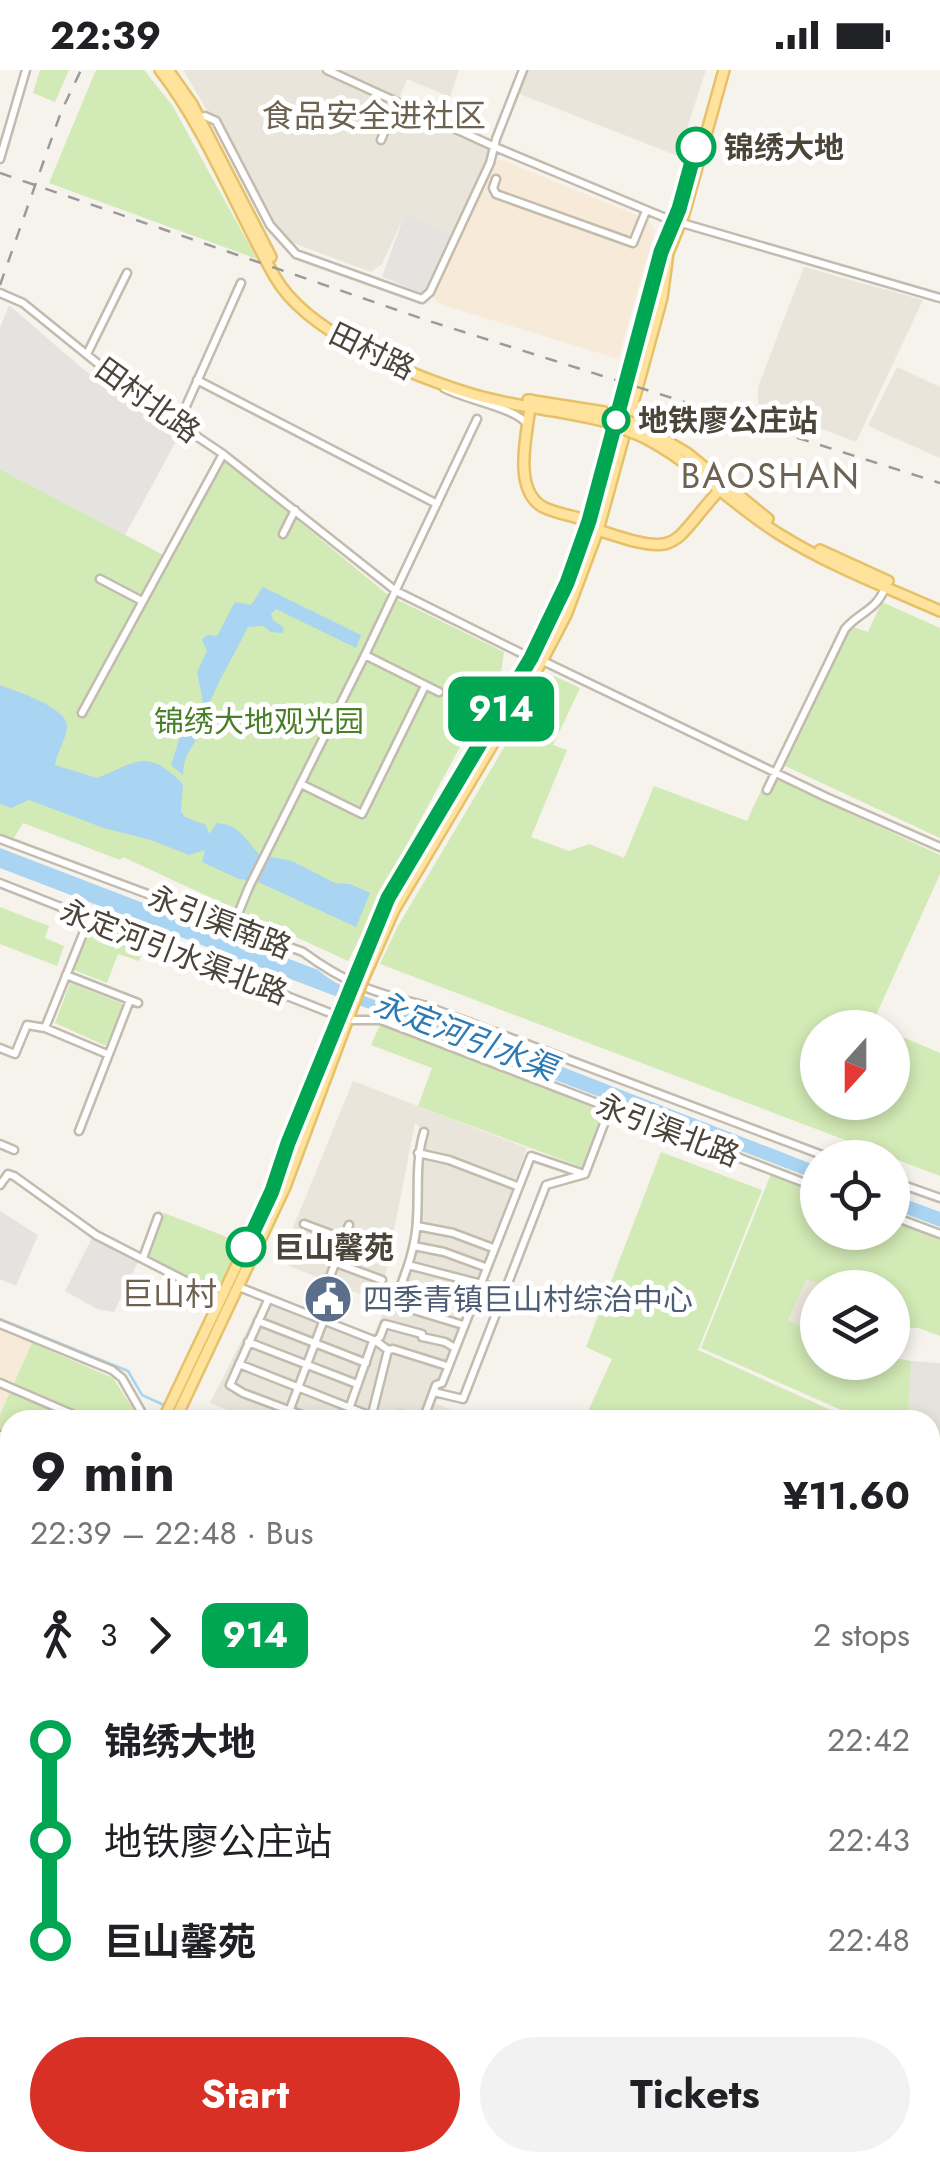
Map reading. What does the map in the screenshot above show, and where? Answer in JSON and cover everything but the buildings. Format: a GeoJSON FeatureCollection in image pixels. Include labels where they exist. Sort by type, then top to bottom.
{"type":"FeatureCollection","features":[{"type":"Feature","properties":{"kind":"main road","name":"田村路"},"geometry":{"type":"LineString","coordinates":[[160,70],[186,107],[274,276],[312,321],[330,333],[470,394],[604,417],[642,432],[723,486]]}},
{"type":"Feature","properties":{"kind":"main road"},"geometry":{"type":"LineString","coordinates":[[177,1410],[272,1191],[388,898],[566,615],[598,530],[662,298],[668,253],[722,70]]}},
{"type":"Feature","properties":{"kind":"main road","name":"田村路"},"geometry":{"type":"LineString","coordinates":[[171,72],[279,273],[302,304],[335,329],[425,371],[530,403]]}},
{"type":"Feature","properties":{"kind":"main road"},"geometry":{"type":"LineString","coordinates":[[537,659],[589,521],[661,252],[677,222]]}},
{"type":"Feature","properties":{"kind":"main road"},"geometry":{"type":"LineString","coordinates":[[530,403],[525,481],[532,496],[547,509],[589,521]]}},
{"type":"Feature","properties":{"kind":"main road"},"geometry":{"type":"LineString","coordinates":[[598,530],[650,546],[666,546],[677,540],[723,486]]}},
{"type":"Feature","properties":{"kind":"main road"},"geometry":{"type":"LineString","coordinates":[[723,486],[777,533],[885,586],[940,608]]}},
{"type":"Feature","properties":{"kind":"main road"},"geometry":{"type":"LineString","coordinates":[[723,486],[788,533],[940,608]]}},
{"type":"Feature","properties":{"kind":"main road"},"geometry":{"type":"LineString","coordinates":[[171,1410],[238,1287],[284,1187],[343,1018]]}},
{"type":"Feature","properties":{"kind":"street"},"geometry":{"type":"LineString","coordinates":[[0,159],[26,70]]}},
{"type":"Feature","properties":{"kind":"street"},"geometry":{"type":"LineString","coordinates":[[326,70],[646,211],[940,298]]}},
{"type":"Feature","properties":{"kind":"street"},"geometry":{"type":"LineString","coordinates":[[199,118],[205,116],[216,121],[270,225],[296,254],[417,299],[426,298],[495,147],[523,70]]}},
{"type":"Feature","properties":{"kind":"street"},"geometry":{"type":"LineString","coordinates":[[381,140],[396,103]]}},
{"type":"Feature","properties":{"kind":"street"},"geometry":{"type":"LineString","coordinates":[[496,179],[496,194],[633,243],[646,211]]}},
{"type":"Feature","properties":{"kind":"street"},"geometry":{"type":"LineString","coordinates":[[87,354],[127,274]]}},
{"type":"Feature","properties":{"kind":"street"},"geometry":{"type":"LineString","coordinates":[[178,424],[241,283]]}},
{"type":"Feature","properties":{"kind":"street","name":"田村北路"},"geometry":{"type":"LineString","coordinates":[[0,293],[23,303],[143,400],[224,454],[396,591],[940,847]]}},
{"type":"Feature","properties":{"kind":"street"},"geometry":{"type":"LineString","coordinates":[[426,377],[458,396],[518,414],[528,428]]}},
{"type":"Feature","properties":{"kind":"street"},"geometry":{"type":"LineString","coordinates":[[198,380],[437,504]]}},
{"type":"Feature","properties":{"kind":"street"},"geometry":{"type":"LineString","coordinates":[[233,926],[248,887],[366,655],[476,419]]}},
{"type":"Feature","properties":{"kind":"street"},"geometry":{"type":"LineString","coordinates":[[82,713],[224,454]]}},
{"type":"Feature","properties":{"kind":"street"},"geometry":{"type":"LineString","coordinates":[[283,534],[296,510]]}},
{"type":"Feature","properties":{"kind":"street"},"geometry":{"type":"LineString","coordinates":[[100,579],[142,601]]}},
{"type":"Feature","properties":{"kind":"street"},"geometry":{"type":"LineString","coordinates":[[767,790],[845,629],[875,607],[885,586]]}},
{"type":"Feature","properties":{"kind":"street"},"geometry":{"type":"LineString","coordinates":[[366,655],[439,692]]}},
{"type":"Feature","properties":{"kind":"street"},"geometry":{"type":"LineString","coordinates":[[301,784],[362,814],[426,686]]}},
{"type":"Feature","properties":{"kind":"street","name":"永引渠南路"},"geometry":{"type":"LineString","coordinates":[[0,840],[303,952],[336,976],[372,992],[423,1005],[800,1147]]}},
{"type":"Feature","properties":{"kind":"street","name":"永定河引水渠北路"},"geometry":{"type":"LineString","coordinates":[[0,882],[343,1018]]}},
{"type":"Feature","properties":{"kind":"street"},"geometry":{"type":"LineString","coordinates":[[45,1028],[89,919]]}},
{"type":"Feature","properties":{"kind":"street"},"geometry":{"type":"LineString","coordinates":[[66,975],[134,1001],[107,1054],[79,1131]]}},
{"type":"Feature","properties":{"kind":"street","name":"永引渠北路"},"geometry":{"type":"LineString","coordinates":[[343,1018],[381,1020],[800,1181]]}},
{"type":"Feature","properties":{"kind":"street"},"geometry":{"type":"LineString","coordinates":[[0,1048],[14,1054],[28,1025],[45,1028],[107,1054]]}},
{"type":"Feature","properties":{"kind":"street"},"geometry":{"type":"LineString","coordinates":[[585,1174],[610,1108]]}},
{"type":"Feature","properties":{"kind":"street"},"geometry":{"type":"LineString","coordinates":[[424,1132],[418,1153],[414,1246],[394,1304],[463,1325]]}},
{"type":"Feature","properties":{"kind":"street"},"geometry":{"type":"LineString","coordinates":[[0,1144],[14,1150]]}},
{"type":"Feature","properties":{"kind":"street"},"geometry":{"type":"LineString","coordinates":[[418,1153],[449,1160],[517,1186]]}},
{"type":"Feature","properties":{"kind":"street"},"geometry":{"type":"LineString","coordinates":[[427,1410],[436,1386],[442,1384],[531,1156],[585,1174]]}},
{"type":"Feature","properties":{"kind":"street"},"geometry":{"type":"LineString","coordinates":[[0,1185],[8,1174],[14,1176],[72,1220],[222,1300]]}},
{"type":"Feature","properties":{"kind":"street"},"geometry":{"type":"LineString","coordinates":[[434,1392],[463,1399],[546,1185],[585,1174]]}},
{"type":"Feature","properties":{"kind":"street"},"geometry":{"type":"LineString","coordinates":[[910,1187],[940,1198]]}},
{"type":"Feature","properties":{"kind":"street"},"geometry":{"type":"LineString","coordinates":[[143,1259],[158,1217]]}},
{"type":"Feature","properties":{"kind":"street"},"geometry":{"type":"LineString","coordinates":[[910,1223],[940,1234]]}},
{"type":"Feature","properties":{"kind":"street"},"geometry":{"type":"LineString","coordinates":[[304,1224],[387,1256]]}},
{"type":"Feature","properties":{"kind":"street"},"geometry":{"type":"LineString","coordinates":[[327,1285],[350,1225]]}},
{"type":"Feature","properties":{"kind":"street"},"geometry":{"type":"LineString","coordinates":[[417,1226],[454,1233],[493,1248]]}},
{"type":"Feature","properties":{"kind":"street"},"geometry":{"type":"LineString","coordinates":[[414,1246],[485,1267]]}},
{"type":"Feature","properties":{"kind":"street"},"geometry":{"type":"LineString","coordinates":[[293,1247],[382,1280]]}},
{"type":"Feature","properties":{"kind":"street"},"geometry":{"type":"LineString","coordinates":[[408,1265],[505,1290]]}},
{"type":"Feature","properties":{"kind":"street"},"geometry":{"type":"LineString","coordinates":[[401,1284],[433,1289],[437,1296],[472,1303]]}},
{"type":"Feature","properties":{"kind":"street"},"geometry":{"type":"LineString","coordinates":[[238,1287],[376,1341],[388,1350],[444,1365]]}},
{"type":"Feature","properties":{"kind":"street"},"geometry":{"type":"LineString","coordinates":[[268,1300],[230,1381],[232,1387],[290,1409],[323,1322]]}},
{"type":"Feature","properties":{"kind":"street"},"geometry":{"type":"LineString","coordinates":[[258,1321],[366,1363]]}},
{"type":"Feature","properties":{"kind":"street"},"geometry":{"type":"LineString","coordinates":[[0,1324],[112,1370],[122,1378],[140,1410]]}},
{"type":"Feature","properties":{"kind":"street"},"geometry":{"type":"LineString","coordinates":[[350,1406],[385,1324],[455,1348]]}},
{"type":"Feature","properties":{"kind":"street"},"geometry":{"type":"LineString","coordinates":[[248,1342],[357,1384]]}},
{"type":"Feature","properties":{"kind":"street"},"geometry":{"type":"LineString","coordinates":[[373,1410],[388,1350]]}},
{"type":"Feature","properties":{"kind":"street"},"geometry":{"type":"LineString","coordinates":[[239,1364],[361,1410]]}},
{"type":"Feature","properties":{"kind":"street"},"geometry":{"type":"LineString","coordinates":[[0,1383],[63,1410]]}},
{"type":"Feature","properties":{"kind":"shaded area"},"geometry":{"type":"Polygon","coordinates":[[[183,70],[320,70],[494,150],[454,236],[405,214],[382,264],[371,272],[293,243],[272,219],[183,70]]]}},
{"type":"Feature","properties":{"kind":"shaded area"},"geometry":{"type":"Polygon","coordinates":[[[334,70],[459,70],[450,97],[407,79],[399,99],[334,70]]]}},
{"type":"Feature","properties":{"kind":"shaded area"},"geometry":{"type":"Polygon","coordinates":[[[526,70],[706,70],[678,156],[517,93],[526,70]]]}},
{"type":"Feature","properties":{"kind":"shaded area"},"geometry":{"type":"Polygon","coordinates":[[[497,158],[649,220],[655,231],[618,359],[440,304],[431,296],[497,158]]]}},
{"type":"Feature","properties":{"kind":"shaded area"},"geometry":{"type":"Polygon","coordinates":[[[405,213],[454,236],[425,294],[382,277],[405,213]]]}},
{"type":"Feature","properties":{"kind":"shaded area"},"geometry":{"type":"Polygon","coordinates":[[[804,267],[923,300],[856,442],[758,404],[758,387],[804,267]]]}},
{"type":"Feature","properties":{"kind":"shaded area"},"geometry":{"type":"Polygon","coordinates":[[[9,305],[83,369],[179,436],[125,535],[0,469],[0,328],[9,305]]]}},
{"type":"Feature","properties":{"kind":"shaded area"},"geometry":{"type":"Polygon","coordinates":[[[897,367],[940,387],[940,458],[868,426],[897,367]]]}},
{"type":"Feature","properties":{"kind":"shaded area"},"geometry":{"type":"Polygon","coordinates":[[[353,1081],[527,1148],[432,1402],[452,1410],[228,1410],[210,1403],[262,1301],[370,1342],[411,1243],[414,1152],[419,1127],[415,1123],[380,1302],[279,1262],[353,1081]]]}},
{"type":"Feature","properties":{"kind":"shaded area"},"geometry":{"type":"Polygon","coordinates":[[[0,1211],[38,1235],[16,1286],[0,1279],[0,1211]]]}},
{"type":"Feature","properties":{"kind":"shaded area"},"geometry":{"type":"Polygon","coordinates":[[[93,1236],[138,1262],[114,1312],[97,1309],[65,1291],[93,1236]]]}},
{"type":"Feature","properties":{"kind":"shaded area"},"geometry":{"type":"Polygon","coordinates":[[[800,1294],[800,1327],[788,1322],[800,1294]]]}},
{"type":"Feature","properties":{"kind":"shaded area"},"geometry":{"type":"Polygon","coordinates":[[[0,1331],[32,1343],[0,1410],[0,1331]]]}},
{"type":"Feature","properties":{"kind":"shaded area"},"geometry":{"type":"Polygon","coordinates":[[[911,1361],[940,1363],[940,1410],[909,1410],[911,1361]]]}},
{"type":"Feature","properties":{"kind":"green space"},"geometry":{"type":"Polygon","coordinates":[[[40,70],[69,70],[55,102],[33,93],[40,70]]]}},
{"type":"Feature","properties":{"kind":"green space"},"geometry":{"type":"Polygon","coordinates":[[[96,70],[144,70],[172,105],[257,259],[49,183],[96,70]]]}},
{"type":"Feature","properties":{"kind":"green space","name":"锦绣大地观光园"},"geometry":{"type":"Polygon","coordinates":[[[225,460],[388,595],[504,652],[501,672],[348,961],[123,857],[120,860],[23,823],[14,838],[0,833],[0,469],[171,559],[225,460]]]}},
{"type":"Feature","properties":{"kind":"green space"},"geometry":{"type":"Polygon","coordinates":[[[882,602],[940,628],[940,838],[783,765],[851,626],[868,632],[882,602]]]}},
{"type":"Feature","properties":{"kind":"green space"},"geometry":{"type":"Polygon","coordinates":[[[554,676],[580,688],[553,745],[567,750],[531,837],[569,851],[589,844],[624,858],[654,786],[747,821],[768,775],[940,855],[940,874],[878,1010],[800,1010],[800,1120],[910,1120],[910,1040],[940,1053],[940,1176],[910,1165],[910,1140],[845,1140],[380,964],[398,926],[543,682],[554,676]]]}},
{"type":"Feature","properties":{"kind":"green space"},"geometry":{"type":"Polygon","coordinates":[[[0,907],[49,926],[45,938],[64,946],[57,966],[0,944],[0,907]]]}},
{"type":"Feature","properties":{"kind":"green space"},"geometry":{"type":"Polygon","coordinates":[[[87,928],[143,950],[139,961],[118,954],[107,983],[71,969],[87,928]]]}},
{"type":"Feature","properties":{"kind":"green space"},"geometry":{"type":"Polygon","coordinates":[[[70,983],[123,1004],[106,1046],[55,1023],[70,983]]]}},
{"type":"Feature","properties":{"kind":"green space"},"geometry":{"type":"Polygon","coordinates":[[[380,1025],[604,1111],[584,1168],[418,1106],[432,1068],[371,1045],[380,1025]]]}},
{"type":"Feature","properties":{"kind":"green space"},"geometry":{"type":"Polygon","coordinates":[[[661,1152],[762,1190],[698,1350],[831,1410],[589,1410],[612,1359],[586,1347],[661,1152]]]}},
{"type":"Feature","properties":{"kind":"green space"},"geometry":{"type":"Polygon","coordinates":[[[771,1174],[800,1185],[800,1250],[910,1250],[910,1228],[940,1239],[940,1336],[910,1328],[910,1270],[800,1270],[800,1294],[788,1321],[800,1326],[800,1380],[910,1380],[911,1361],[909,1410],[841,1410],[701,1348],[771,1174]]]}},
{"type":"Feature","properties":{"kind":"green space"},"geometry":{"type":"Polygon","coordinates":[[[164,1213],[240,1242],[217,1291],[147,1256],[164,1213]]]}},
{"type":"Feature","properties":{"kind":"green space"},"geometry":{"type":"Polygon","coordinates":[[[32,1343],[113,1378],[134,1410],[2,1410],[32,1343]]]}},
{"type":"Feature","properties":{"kind":"water"},"geometry":{"type":"Polygon","coordinates":[[[263,587],[361,635],[356,648],[276,609],[271,614],[284,628],[282,633],[263,626],[248,627],[209,704],[185,760],[183,775],[171,765],[180,737],[203,701],[197,672],[207,651],[202,640],[207,635],[217,636],[235,602],[251,605],[263,587]]]}},
{"type":"Feature","properties":{"kind":"water"},"geometry":{"type":"Polygon","coordinates":[[[0,685],[39,701],[65,719],[67,730],[55,765],[97,778],[132,763],[160,765],[183,784],[181,811],[185,817],[206,825],[209,834],[217,823],[232,827],[260,855],[292,861],[335,883],[350,884],[370,893],[356,927],[256,881],[239,879],[202,862],[205,850],[189,855],[29,800],[11,808],[0,804],[0,685]]]}},
{"type":"Feature","properties":{"kind":"water","name":"永定河引水渠"},"geometry":{"type":"Polygon","coordinates":[[[0,848],[318,970],[373,999],[434,1017],[800,1159],[800,1174],[0,868],[0,848]]]}},
{"type":"Feature","properties":{"kind":"water"},"geometry":{"type":"Polygon","coordinates":[[[910,1201],[940,1212],[940,1227],[910,1216],[910,1201]]]}},
{"type":"Feature","properties":{"kind":"waterway"},"geometry":{"type":"LineString","coordinates":[[0,1319],[128,1371],[142,1395],[175,1410]]}},
{"type":"Feature","properties":{"kind":"railway"},"geometry":{"type":"LineString","coordinates":[[0,285],[61,112],[81,70]]}},
{"type":"Feature","properties":{"kind":"railway"},"geometry":{"type":"LineString","coordinates":[[0,173],[426,320],[940,483]]}},
{"type":"Feature","properties":{"kind":"bus line","name":"914"},"geometry":{"type":"LineString","coordinates":[[246,1247],[388,898],[531,658],[567,583],[589,521],[661,252],[679,209],[696,147]]}},
{"type":"Feature","properties":{"kind":"place","name":"锦绣大地"},"geometry":{"type":"Point","coordinates":[696,147]}},
{"type":"Feature","properties":{"kind":"place","name":"地铁廖公庄站"},"geometry":{"type":"Point","coordinates":[616,420]}},
{"type":"Feature","properties":{"kind":"place","name":"巨山馨苑"},"geometry":{"type":"Point","coordinates":[246,1247]}},
{"type":"Feature","properties":{"kind":"place","name":"四季青镇巨山村综治中心"},"geometry":{"type":"Point","coordinates":[328,1299]}},
{"type":"Feature","properties":{"kind":"district","name":"食品安全进社区"},"geometry":{"type":"Point","coordinates":[374,116]}},
{"type":"Feature","properties":{"kind":"district","name":"BAOSHAN"},"geometry":{"type":"Point","coordinates":[771,476]}},
{"type":"Feature","properties":{"kind":"district","name":"巨山村"},"geometry":{"type":"Point","coordinates":[169,1294]}}]}
